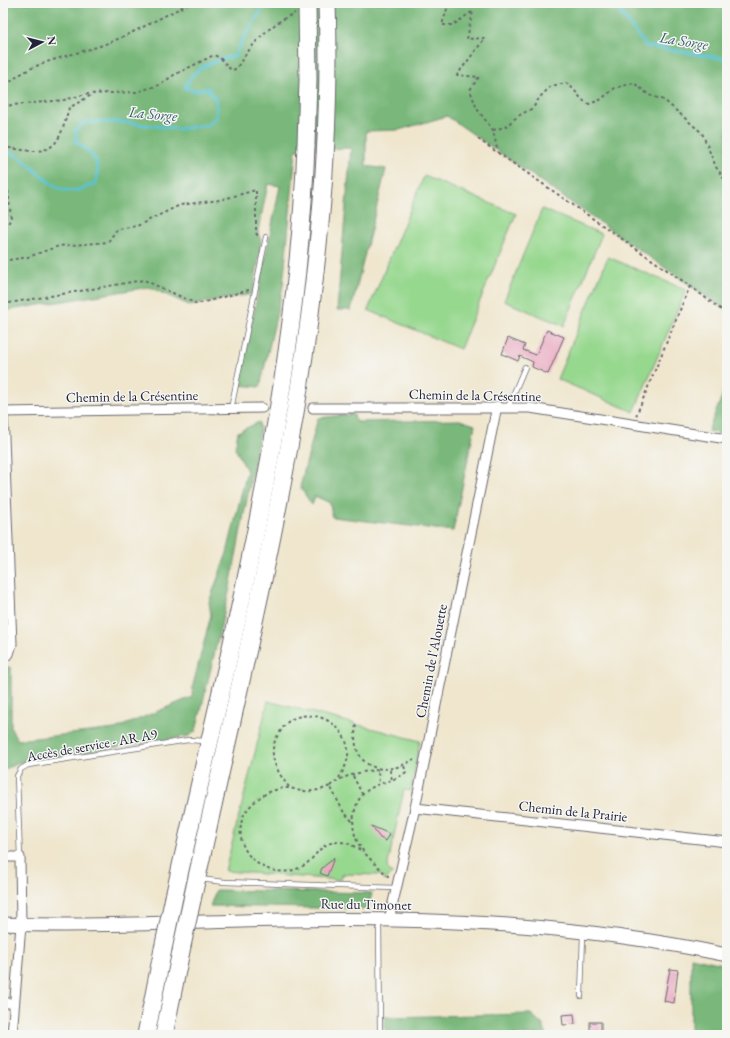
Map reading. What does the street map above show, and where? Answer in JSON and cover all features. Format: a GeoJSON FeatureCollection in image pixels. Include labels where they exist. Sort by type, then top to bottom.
{"type":"FeatureCollection","features":[{"type":"Feature","properties":{"kind":"highway"},"geometry":{"type":"LineString","coordinates":[[164,1035],[196,879],[262,584],[294,423],[317,261],[327,132],[327,3]]}},
{"type":"Feature","properties":{"kind":"highway"},"geometry":{"type":"LineString","coordinates":[[146,1035],[174,898],[246,573],[278,405],[298,259],[306,145],[308,80],[304,6]]}},
{"type":"Feature","properties":{"kind":"main road","name":"Rue du Timonet"},"geometry":{"type":"LineString","coordinates":[[3,924],[384,920],[452,921],[583,931],[670,943],[727,955]]}},
{"type":"Feature","properties":{"kind":"street","name":"Chemin de la Crésentine"},"geometry":{"type":"LineString","coordinates":[[313,408],[497,406],[530,408],[660,427],[727,439]]}},
{"type":"Feature","properties":{"kind":"street","name":"Chemin de l'Alouette"},"geometry":{"type":"LineString","coordinates":[[384,920],[396,885],[415,808],[497,406]]}},
{"type":"Feature","properties":{"kind":"street","name":"Chemin de la Crésentine"},"geometry":{"type":"LineString","coordinates":[[3,412],[262,408]]}},
{"type":"Feature","properties":{"kind":"street"},"geometry":{"type":"LineString","coordinates":[[3,412],[7,599],[12,644],[9,654],[3,658]]}},
{"type":"Feature","properties":{"kind":"street","name":"Chemin de la Prairie"},"geometry":{"type":"LineString","coordinates":[[415,808],[727,842]]}},
{"type":"Feature","properties":{"kind":"street"},"geometry":{"type":"LineString","coordinates":[[3,857],[20,857],[21,925],[12,1035]]}},
{"type":"Feature","properties":{"kind":"street"},"geometry":{"type":"LineString","coordinates":[[3,1003],[14,1003]]}},
{"type":"Feature","properties":{"kind":"lane"},"geometry":{"type":"LineString","coordinates":[[231,409],[266,237]]}},
{"type":"Feature","properties":{"kind":"lane"},"geometry":{"type":"LineString","coordinates":[[508,407],[525,367]]}},
{"type":"Feature","properties":{"kind":"lane","name":"Accès de service - AR A9"},"geometry":{"type":"LineString","coordinates":[[20,857],[17,776],[21,769],[28,765],[181,741],[208,741]]}},
{"type":"Feature","properties":{"kind":"lane"},"geometry":{"type":"LineString","coordinates":[[196,879],[225,882],[396,885]]}},
{"type":"Feature","properties":{"kind":"lane"},"geometry":{"type":"LineString","coordinates":[[380,1035],[384,920]]}},
{"type":"Feature","properties":{"kind":"lane"},"geometry":{"type":"LineString","coordinates":[[581,996],[583,931]]}},
{"type":"Feature","properties":{"kind":"path"},"geometry":{"type":"LineString","coordinates":[[3,91],[8,83],[37,64],[64,58],[113,41],[190,3]]}},
{"type":"Feature","properties":{"kind":"path"},"geometry":{"type":"LineString","coordinates":[[449,3],[442,25],[453,25],[473,11],[467,39],[485,38],[457,75],[479,77],[470,90],[477,109],[493,130],[498,153]]}},
{"type":"Feature","properties":{"kind":"path"},"geometry":{"type":"LineString","coordinates":[[3,106],[40,103],[94,94],[137,92],[159,85],[174,75],[214,55],[220,58],[231,70],[236,69],[246,52],[268,29],[304,6]]}},
{"type":"Feature","properties":{"kind":"path"},"geometry":{"type":"LineString","coordinates":[[493,130],[505,127],[518,116],[533,108],[540,97],[551,86],[566,83],[575,89],[583,101],[589,104],[600,100],[615,88],[634,83],[649,95],[664,100],[702,133],[716,167],[727,183]]}},
{"type":"Feature","properties":{"kind":"path"},"geometry":{"type":"LineString","coordinates":[[3,147],[38,152],[54,144],[59,138],[69,108],[94,94]]}},
{"type":"Feature","properties":{"kind":"path"},"geometry":{"type":"LineString","coordinates":[[478,140],[690,286],[727,314]]}},
{"type":"Feature","properties":{"kind":"path"},"geometry":{"type":"LineString","coordinates":[[3,189],[8,190],[11,218],[3,234]]}},
{"type":"Feature","properties":{"kind":"path"},"geometry":{"type":"LineString","coordinates":[[3,261],[28,257],[59,246],[108,242],[117,229],[137,226],[180,205],[220,200],[256,190],[256,233],[264,248]]}},
{"type":"Feature","properties":{"kind":"path"},"geometry":{"type":"LineString","coordinates":[[3,304],[144,280],[198,304],[254,288]]}},
{"type":"Feature","properties":{"kind":"path"},"geometry":{"type":"LineString","coordinates":[[633,423],[690,286]]}},
{"type":"Feature","properties":{"kind":"path"},"geometry":{"type":"LineString","coordinates":[[289,788],[274,765],[272,754],[276,738],[284,726],[292,719],[316,716],[329,720],[340,729],[348,750],[347,761],[338,778],[330,786],[314,791],[302,791],[289,788],[264,794],[251,804],[243,816],[240,829],[242,843],[248,856],[260,866],[276,871],[289,871],[303,866],[312,858],[318,849],[328,844],[340,842],[349,844],[362,851],[396,885]]}},
{"type":"Feature","properties":{"kind":"path"},"geometry":{"type":"LineString","coordinates":[[356,725],[354,739],[358,752],[365,761],[378,770],[380,784]]}},
{"type":"Feature","properties":{"kind":"path"},"geometry":{"type":"LineString","coordinates":[[338,778],[353,776],[366,771],[390,770],[404,766],[414,759]]}},
{"type":"Feature","properties":{"kind":"path"},"geometry":{"type":"LineString","coordinates":[[362,851],[355,837],[352,821],[356,805],[362,794],[380,784],[399,778],[406,772],[404,766]]}},
{"type":"Feature","properties":{"kind":"path"},"geometry":{"type":"LineString","coordinates":[[390,770],[392,781]]}},
{"type":"Feature","properties":{"kind":"path"},"geometry":{"type":"LineString","coordinates":[[353,776],[362,794]]}},
{"type":"Feature","properties":{"kind":"path"},"geometry":{"type":"LineString","coordinates":[[330,786],[344,811],[352,821]]}},
{"type":"Feature","properties":{"kind":"green space"},"geometry":{"type":"Polygon","coordinates":[[[3,3],[727,3],[727,311],[447,116],[399,130],[366,131],[366,166],[386,169],[351,310],[337,310],[351,148],[296,150],[283,286],[260,387],[239,385],[280,186],[268,184],[258,232],[261,242],[253,294],[189,305],[149,287],[3,311],[3,3]]]}},
{"type":"Feature","properties":{"kind":"green space"},"geometry":{"type":"Polygon","coordinates":[[[424,176],[516,214],[460,349],[368,310],[424,176]]]}},
{"type":"Feature","properties":{"kind":"green space"},"geometry":{"type":"Polygon","coordinates":[[[542,209],[602,234],[564,326],[504,301],[542,209]]]}},
{"type":"Feature","properties":{"kind":"green space"},"geometry":{"type":"Polygon","coordinates":[[[608,257],[686,290],[634,412],[557,379],[608,257]]]}},
{"type":"Feature","properties":{"kind":"green space"},"geometry":{"type":"Polygon","coordinates":[[[727,384],[727,435],[708,431],[727,384]]]}},
{"type":"Feature","properties":{"kind":"green space"},"geometry":{"type":"Polygon","coordinates":[[[353,414],[357,422],[460,420],[475,425],[453,531],[332,517],[330,503],[315,496],[312,505],[300,487],[318,418],[353,414]]]}},
{"type":"Feature","properties":{"kind":"green space"},"geometry":{"type":"Polygon","coordinates":[[[259,422],[260,431],[229,592],[196,731],[189,736],[21,762],[3,770],[3,665],[11,668],[11,729],[18,740],[115,729],[192,697],[193,685],[211,615],[209,602],[227,553],[247,471],[235,448],[238,432],[259,422]]]}},
{"type":"Feature","properties":{"kind":"green space"},"geometry":{"type":"Polygon","coordinates":[[[268,701],[420,741],[411,791],[404,790],[387,868],[392,874],[384,881],[380,875],[343,874],[340,880],[225,871],[268,701]]]}},
{"type":"Feature","properties":{"kind":"green space"},"geometry":{"type":"Polygon","coordinates":[[[216,890],[372,893],[368,909],[210,906],[216,890]]]}},
{"type":"Feature","properties":{"kind":"green space"},"geometry":{"type":"Polygon","coordinates":[[[691,957],[727,965],[727,1035],[688,1035],[691,1027],[691,957]]]}},
{"type":"Feature","properties":{"kind":"green space"},"geometry":{"type":"Polygon","coordinates":[[[531,1014],[543,1025],[546,1035],[385,1035],[385,1017],[531,1014]]]}},
{"type":"Feature","properties":{"kind":"building"},"geometry":{"type":"Polygon","coordinates":[[[547,330],[564,337],[548,374],[532,367],[533,362],[520,356],[518,361],[502,354],[508,338],[525,345],[523,350],[536,355],[547,330]]]}},
{"type":"Feature","properties":{"kind":"building"},"geometry":{"type":"Polygon","coordinates":[[[371,826],[390,834],[386,841],[380,838],[371,826]]]}},
{"type":"Feature","properties":{"kind":"building"},"geometry":{"type":"Polygon","coordinates":[[[334,858],[327,876],[320,873],[322,868],[334,858]]]}},
{"type":"Feature","properties":{"kind":"building"},"geometry":{"type":"Polygon","coordinates":[[[670,969],[678,970],[674,1003],[664,1001],[670,969]]]}},
{"type":"Feature","properties":{"kind":"building"},"geometry":{"type":"Polygon","coordinates":[[[574,1014],[575,1024],[563,1025],[562,1015],[574,1014]]]}},
{"type":"Feature","properties":{"kind":"building"},"geometry":{"type":"Polygon","coordinates":[[[590,1022],[601,1022],[601,1033],[590,1033],[590,1022]]]}},
{"type":"Feature","properties":{"kind":"waterway","name":"La Sorge"},"geometry":{"type":"LineString","coordinates":[[3,151],[22,159],[48,182],[67,190],[78,190],[96,183],[98,169],[92,154],[76,142],[76,130],[85,122],[121,122],[179,129],[207,125],[216,118],[217,102],[208,88],[195,91],[185,88],[188,81],[199,70],[213,62],[235,56],[243,39],[266,3]]}},
{"type":"Feature","properties":{"kind":"waterway","name":"La Sorge"},"geometry":{"type":"LineString","coordinates":[[610,3],[620,12],[646,46],[727,59]]}}]}
